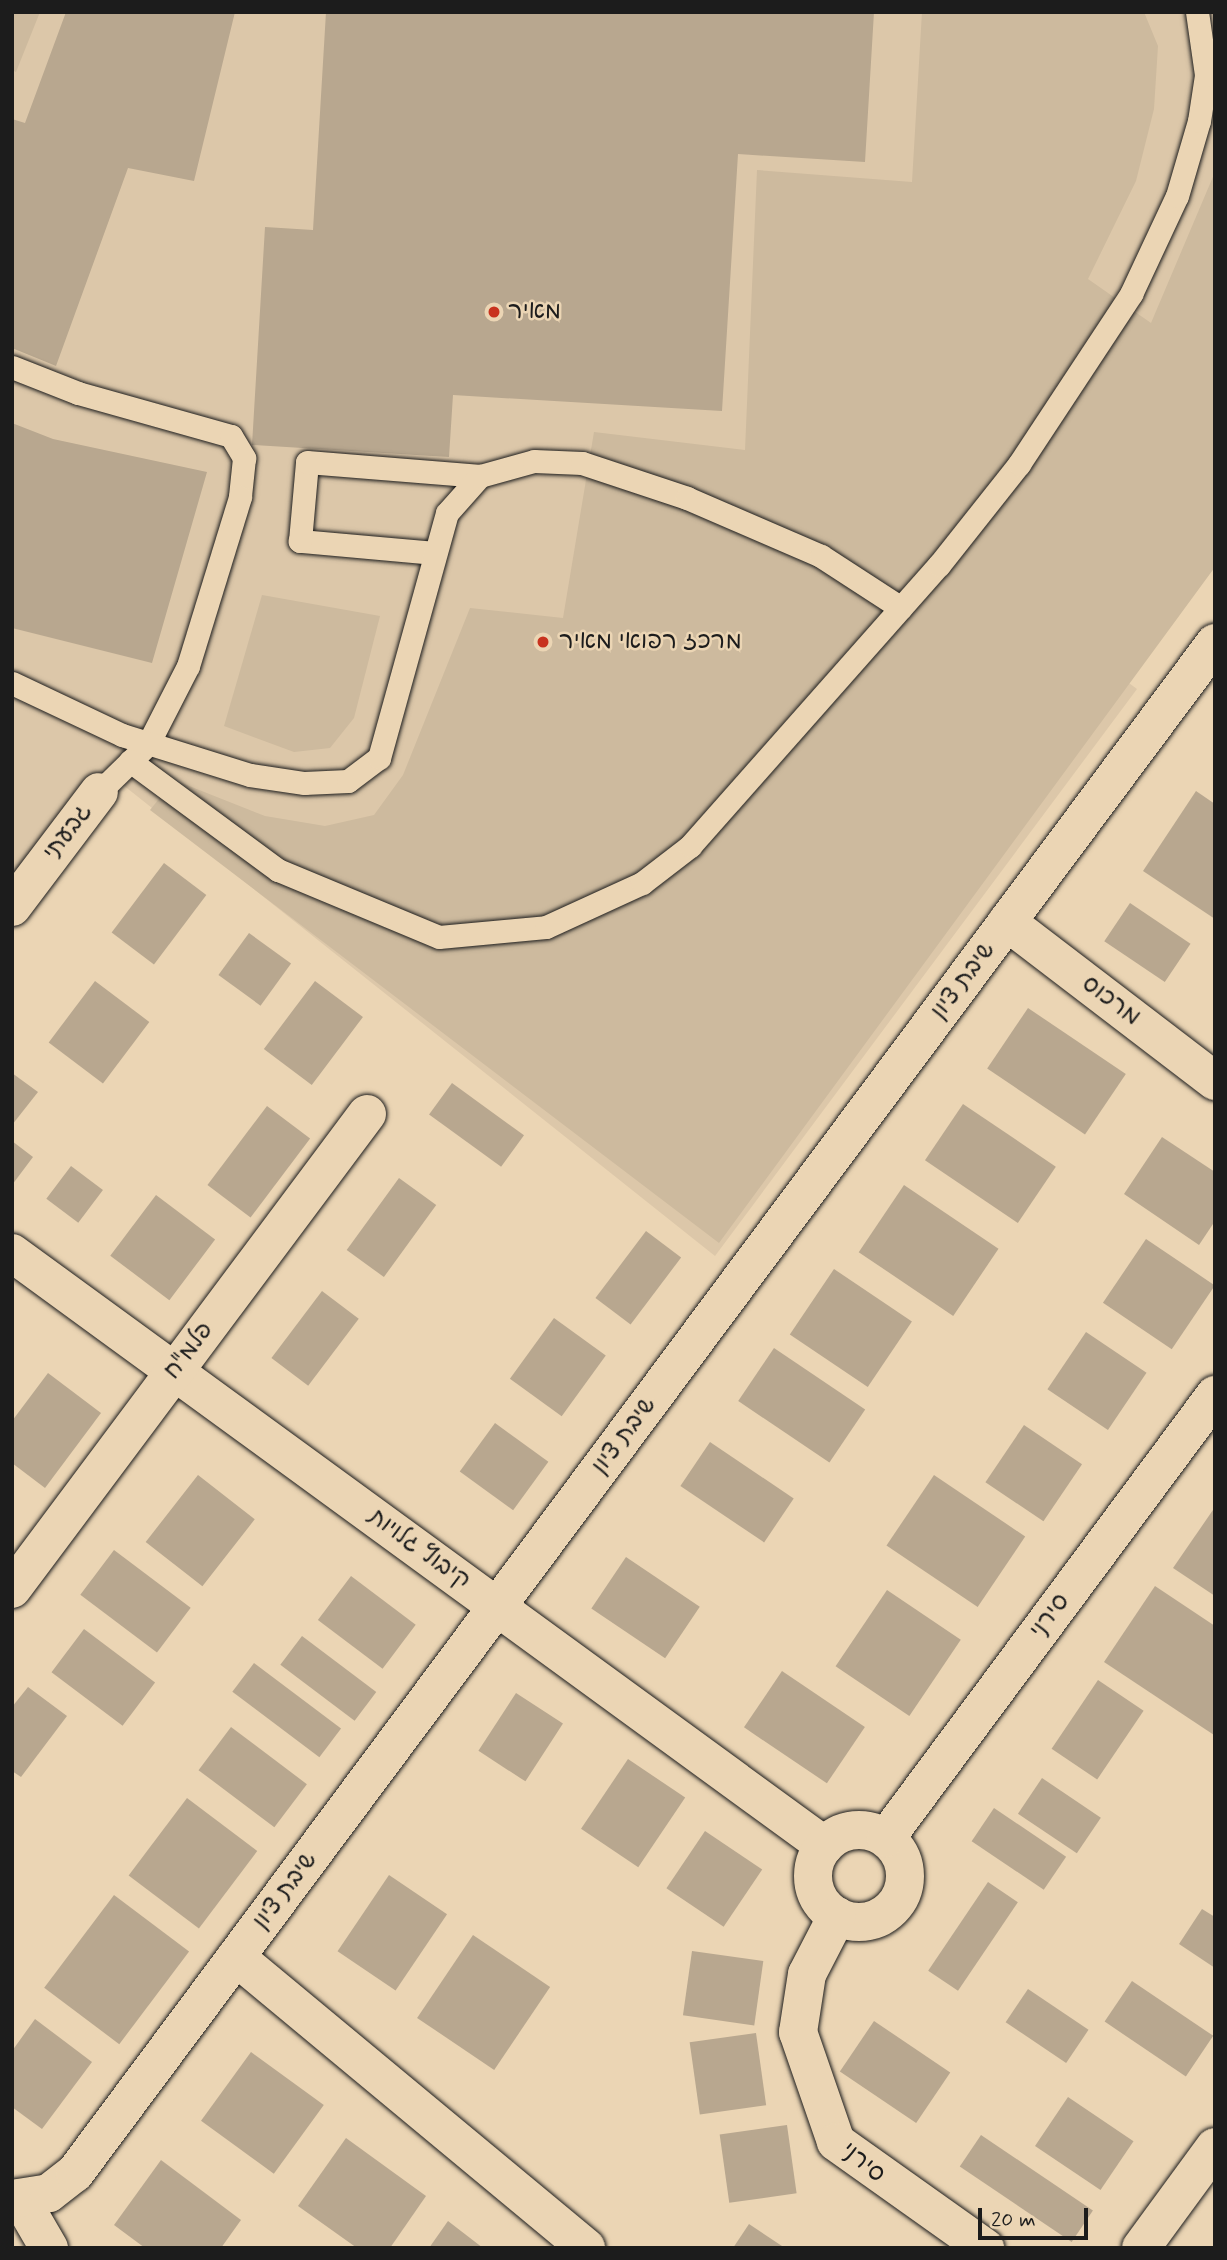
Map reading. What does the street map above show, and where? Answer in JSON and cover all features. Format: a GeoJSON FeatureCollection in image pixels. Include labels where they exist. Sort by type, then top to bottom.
{"type":"FeatureCollection","features":[{"type":"Feature","properties":{"kind":"street","name":"שיבת ציון"},"geometry":{"type":"LineString","coordinates":[[16,2198],[49,2193],[75,2173],[1215,643]]}},
{"type":"Feature","properties":{"kind":"street","name":"גבעתי"},"geometry":{"type":"LineString","coordinates":[[12,907],[99,792]]}},
{"type":"Feature","properties":{"kind":"street","name":"מרכוס"},"geometry":{"type":"LineString","coordinates":[[1007,922],[1215,1081]]}},
{"type":"Feature","properties":{"kind":"street","name":"פלמ\"ח"},"geometry":{"type":"LineString","coordinates":[[12,1589],[367,1114]]}},
{"type":"Feature","properties":{"kind":"street","name":"קיבוץ גלויות"},"geometry":{"type":"LineString","coordinates":[[12,1253],[825,1846]]}},
{"type":"Feature","properties":{"kind":"street","name":"סירני"},"geometry":{"type":"LineString","coordinates":[[886,1838],[1211,1408]]}},
{"type":"Feature","properties":{"kind":"street"},"geometry":{"type":"LineString","coordinates":[[855,1830],[886,1838],[904,1864],[901,1895],[868,1921],[837,1916],[824,1905],[813,1875],[825,1846],[855,1830]]}},
{"type":"Feature","properties":{"kind":"street","name":"סירני"},"geometry":{"type":"LineString","coordinates":[[837,1916],[807,1974],[798,2032],[835,2142],[985,2248]]}},
{"type":"Feature","properties":{"kind":"street"},"geometry":{"type":"LineString","coordinates":[[236,1957],[586,2248]]}},
{"type":"Feature","properties":{"kind":"street"},"geometry":{"type":"LineString","coordinates":[[1141,2248],[1215,2147]]}},
{"type":"Feature","properties":{"kind":"street"},"geometry":{"type":"LineString","coordinates":[[16,2198],[49,2248]]}},
{"type":"Feature","properties":{"kind":"lane"},"geometry":{"type":"LineString","coordinates":[[130,761],[278,870],[372,914],[439,937],[546,927],[642,883],[690,846],[901,608],[1019,464],[1131,294],[1177,197],[1199,121],[1206,75],[1196,12]]}},
{"type":"Feature","properties":{"kind":"lane"},"geometry":{"type":"LineString","coordinates":[[12,367],[78,393],[231,436],[244,458],[240,497],[188,666],[148,744],[99,792]]}},
{"type":"Feature","properties":{"kind":"lane"},"geometry":{"type":"LineString","coordinates":[[435,553],[300,541],[307,462],[480,476],[557,460],[626,476],[821,556],[901,608]]}},
{"type":"Feature","properties":{"kind":"lane"},"geometry":{"type":"LineString","coordinates":[[12,683],[148,744],[250,775],[304,783],[348,781],[379,758],[447,513],[480,476]]}},
{"type":"Feature","properties":{"kind":"shaded area","name":"מרכז רפואי מאיר"},"geometry":{"type":"Polygon","coordinates":[[[12,12],[1215,12],[1215,342],[1010,595],[1137,689],[715,1256],[103,769],[12,884],[12,12]]]}},
{"type":"Feature","properties":{"kind":"shaded area"},"geometry":{"type":"Polygon","coordinates":[[[12,12],[40,12],[16,72],[12,70],[12,12]]]}},
{"type":"Feature","properties":{"kind":"shaded area"},"geometry":{"type":"Polygon","coordinates":[[[922,12],[1144,12],[1158,46],[1154,109],[1136,181],[1088,279],[1151,323],[1215,172],[1215,567],[719,1243],[150,810],[174,780],[265,816],[325,826],[374,815],[403,775],[470,608],[563,618],[594,432],[745,450],[757,170],[912,182],[922,12]]]}},
{"type":"Feature","properties":{"kind":"shaded area"},"geometry":{"type":"Polygon","coordinates":[[[262,595],[380,616],[354,718],[330,748],[294,752],[224,726],[262,595]]]}},
{"type":"Feature","properties":{"kind":"building"},"geometry":{"type":"Polygon","coordinates":[[[66,12],[235,12],[194,181],[128,168],[56,366],[12,348],[12,119],[25,123],[66,12]]]}},
{"type":"Feature","properties":{"kind":"building","name":"מאיר"},"geometry":{"type":"Polygon","coordinates":[[[326,12],[874,12],[865,162],[738,154],[722,411],[453,395],[449,457],[252,445],[265,227],[313,230],[326,12]]]}},
{"type":"Feature","properties":{"kind":"building"},"geometry":{"type":"Polygon","coordinates":[[[12,423],[53,439],[207,472],[152,663],[12,628],[12,423]]]}},
{"type":"Feature","properties":{"kind":"building"},"geometry":{"type":"Polygon","coordinates":[[[1196,791],[1215,804],[1215,919],[1143,871],[1196,791]]]}},
{"type":"Feature","properties":{"kind":"building"},"geometry":{"type":"Polygon","coordinates":[[[164,863],[206,895],[154,964],[112,932],[164,863]]]}},
{"type":"Feature","properties":{"kind":"building"},"geometry":{"type":"Polygon","coordinates":[[[1130,903],[1191,944],[1165,982],[1104,941],[1130,903]]]}},
{"type":"Feature","properties":{"kind":"building"},"geometry":{"type":"Polygon","coordinates":[[[249,933],[291,964],[261,1006],[218,975],[249,933]]]}},
{"type":"Feature","properties":{"kind":"building"},"geometry":{"type":"Polygon","coordinates":[[[95,981],[149,1022],[103,1083],[49,1042],[95,981]]]}},
{"type":"Feature","properties":{"kind":"building"},"geometry":{"type":"Polygon","coordinates":[[[315,981],[363,1017],[312,1085],[264,1049],[315,981]]]}},
{"type":"Feature","properties":{"kind":"building"},"geometry":{"type":"Polygon","coordinates":[[[1028,1008],[1126,1074],[1085,1135],[987,1069],[1028,1008]]]}},
{"type":"Feature","properties":{"kind":"building"},"geometry":{"type":"Polygon","coordinates":[[[12,1073],[38,1092],[12,1125],[12,1073]]]}},
{"type":"Feature","properties":{"kind":"building"},"geometry":{"type":"Polygon","coordinates":[[[452,1083],[524,1135],[501,1167],[429,1115],[452,1083]]]}},
{"type":"Feature","properties":{"kind":"building"},"geometry":{"type":"Polygon","coordinates":[[[963,1104],[1056,1167],[1018,1223],[925,1160],[963,1104]]]}},
{"type":"Feature","properties":{"kind":"building"},"geometry":{"type":"Polygon","coordinates":[[[267,1106],[310,1138],[251,1218],[207,1185],[267,1106]]]}},
{"type":"Feature","properties":{"kind":"building"},"geometry":{"type":"Polygon","coordinates":[[[1162,1137],[1215,1172],[1215,1221],[1199,1245],[1124,1194],[1162,1137]]]}},
{"type":"Feature","properties":{"kind":"building"},"geometry":{"type":"Polygon","coordinates":[[[12,1141],[33,1157],[12,1185],[12,1141]]]}},
{"type":"Feature","properties":{"kind":"building"},"geometry":{"type":"Polygon","coordinates":[[[71,1166],[103,1190],[78,1223],[46,1199],[71,1166]]]}},
{"type":"Feature","properties":{"kind":"building"},"geometry":{"type":"Polygon","coordinates":[[[399,1178],[436,1205],[384,1277],[347,1250],[399,1178]]]}},
{"type":"Feature","properties":{"kind":"building"},"geometry":{"type":"Polygon","coordinates":[[[904,1185],[999,1249],[953,1316],[859,1252],[904,1185]]]}},
{"type":"Feature","properties":{"kind":"building"},"geometry":{"type":"Polygon","coordinates":[[[156,1195],[215,1240],[169,1300],[110,1256],[156,1195]]]}},
{"type":"Feature","properties":{"kind":"building"},"geometry":{"type":"Polygon","coordinates":[[[646,1231],[681,1257],[631,1325],[595,1298],[646,1231]]]}},
{"type":"Feature","properties":{"kind":"building"},"geometry":{"type":"Polygon","coordinates":[[[1146,1239],[1215,1285],[1172,1349],[1103,1303],[1146,1239]]]}},
{"type":"Feature","properties":{"kind":"building"},"geometry":{"type":"Polygon","coordinates":[[[834,1269],[912,1322],[868,1387],[790,1334],[834,1269]]]}},
{"type":"Feature","properties":{"kind":"building"},"geometry":{"type":"Polygon","coordinates":[[[322,1291],[359,1319],[308,1386],[271,1358],[322,1291]]]}},
{"type":"Feature","properties":{"kind":"building"},"geometry":{"type":"Polygon","coordinates":[[[554,1318],[606,1356],[562,1416],[510,1379],[554,1318]]]}},
{"type":"Feature","properties":{"kind":"building"},"geometry":{"type":"Polygon","coordinates":[[[1086,1332],[1147,1373],[1108,1430],[1047,1389],[1086,1332]]]}},
{"type":"Feature","properties":{"kind":"building"},"geometry":{"type":"Polygon","coordinates":[[[774,1348],[865,1410],[829,1463],[738,1401],[774,1348]]]}},
{"type":"Feature","properties":{"kind":"building"},"geometry":{"type":"Polygon","coordinates":[[[48,1373],[101,1413],[45,1488],[12,1463],[12,1421],[48,1373]]]}},
{"type":"Feature","properties":{"kind":"building"},"geometry":{"type":"Polygon","coordinates":[[[495,1423],[548,1462],[513,1510],[460,1472],[495,1423]]]}},
{"type":"Feature","properties":{"kind":"building"},"geometry":{"type":"Polygon","coordinates":[[[1024,1425],[1082,1464],[1043,1521],[985,1482],[1024,1425]]]}},
{"type":"Feature","properties":{"kind":"building"},"geometry":{"type":"Polygon","coordinates":[[[710,1442],[794,1498],[764,1542],[680,1486],[710,1442]]]}},
{"type":"Feature","properties":{"kind":"building"},"geometry":{"type":"Polygon","coordinates":[[[198,1475],[255,1519],[202,1586],[146,1542],[198,1475]]]}},
{"type":"Feature","properties":{"kind":"building"},"geometry":{"type":"Polygon","coordinates":[[[934,1475],[1025,1537],[978,1607],[886,1545],[934,1475]]]}},
{"type":"Feature","properties":{"kind":"building"},"geometry":{"type":"Polygon","coordinates":[[[1215,1507],[1215,1596],[1173,1568],[1215,1507]]]}},
{"type":"Feature","properties":{"kind":"building"},"geometry":{"type":"Polygon","coordinates":[[[114,1550],[191,1608],[157,1652],[80,1595],[114,1550]]]}},
{"type":"Feature","properties":{"kind":"building"},"geometry":{"type":"Polygon","coordinates":[[[626,1557],[700,1607],[665,1658],[591,1608],[626,1557]]]}},
{"type":"Feature","properties":{"kind":"building"},"geometry":{"type":"Polygon","coordinates":[[[351,1576],[416,1625],[383,1669],[318,1620],[351,1576]]]}},
{"type":"Feature","properties":{"kind":"building"},"geometry":{"type":"Polygon","coordinates":[[[1155,1586],[1215,1626],[1214,1735],[1104,1662],[1155,1586]]]}},
{"type":"Feature","properties":{"kind":"building"},"geometry":{"type":"Polygon","coordinates":[[[887,1590],[961,1640],[909,1716],[836,1666],[887,1590]]]}},
{"type":"Feature","properties":{"kind":"building"},"geometry":{"type":"Polygon","coordinates":[[[84,1629],[155,1683],[123,1726],[52,1672],[84,1629]]]}},
{"type":"Feature","properties":{"kind":"building"},"geometry":{"type":"Polygon","coordinates":[[[302,1636],[376,1692],[355,1721],[280,1665],[302,1636]]]}},
{"type":"Feature","properties":{"kind":"building"},"geometry":{"type":"Polygon","coordinates":[[[254,1663],[341,1729],[319,1757],[232,1692],[254,1663]]]}},
{"type":"Feature","properties":{"kind":"building"},"geometry":{"type":"Polygon","coordinates":[[[782,1671],[865,1727],[827,1783],[744,1727],[782,1671]]]}},
{"type":"Feature","properties":{"kind":"building"},"geometry":{"type":"Polygon","coordinates":[[[1098,1680],[1144,1711],[1097,1780],[1052,1749],[1098,1680]]]}},
{"type":"Feature","properties":{"kind":"building"},"geometry":{"type":"Polygon","coordinates":[[[28,1687],[67,1716],[21,1777],[12,1771],[12,1707],[28,1687]]]}},
{"type":"Feature","properties":{"kind":"building"},"geometry":{"type":"Polygon","coordinates":[[[516,1693],[563,1723],[525,1781],[478,1751],[516,1693]]]}},
{"type":"Feature","properties":{"kind":"building"},"geometry":{"type":"Polygon","coordinates":[[[231,1727],[307,1784],[274,1827],[199,1770],[231,1727]]]}},
{"type":"Feature","properties":{"kind":"building"},"geometry":{"type":"Polygon","coordinates":[[[628,1759],[685,1798],[638,1867],[581,1829],[628,1759]]]}},
{"type":"Feature","properties":{"kind":"building"},"geometry":{"type":"Polygon","coordinates":[[[1042,1778],[1101,1818],[1077,1853],[1018,1814],[1042,1778]]]}},
{"type":"Feature","properties":{"kind":"building"},"geometry":{"type":"Polygon","coordinates":[[[187,1798],[257,1851],[199,1928],[129,1875],[187,1798]]]}},
{"type":"Feature","properties":{"kind":"building"},"geometry":{"type":"Polygon","coordinates":[[[994,1808],[1066,1857],[1044,1890],[972,1841],[994,1808]]]}},
{"type":"Feature","properties":{"kind":"building"},"geometry":{"type":"Polygon","coordinates":[[[705,1831],[762,1870],[724,1927],[666,1888],[705,1831]]]}},
{"type":"Feature","properties":{"kind":"building"},"geometry":{"type":"Polygon","coordinates":[[[389,1875],[447,1914],[396,1990],[338,1951],[389,1875]]]}},
{"type":"Feature","properties":{"kind":"building"},"geometry":{"type":"Polygon","coordinates":[[[988,1882],[1018,1902],[958,1991],[928,1971],[988,1882]]]}},
{"type":"Feature","properties":{"kind":"building"},"geometry":{"type":"Polygon","coordinates":[[[114,1895],[189,1952],[119,2044],[44,1988],[114,1895]]]}},
{"type":"Feature","properties":{"kind":"building"},"geometry":{"type":"Polygon","coordinates":[[[1202,1909],[1215,1917],[1215,1968],[1179,1944],[1202,1909]]]}},
{"type":"Feature","properties":{"kind":"building"},"geometry":{"type":"Polygon","coordinates":[[[473,1935],[550,1987],[494,2070],[417,2018],[473,1935]]]}},
{"type":"Feature","properties":{"kind":"building"},"geometry":{"type":"Polygon","coordinates":[[[692,1951],[763,1961],[754,2025],[683,2015],[692,1951]]]}},
{"type":"Feature","properties":{"kind":"building"},"geometry":{"type":"Polygon","coordinates":[[[1132,1981],[1213,2036],[1186,2076],[1105,2022],[1132,1981]]]}},
{"type":"Feature","properties":{"kind":"building"},"geometry":{"type":"Polygon","coordinates":[[[1028,1989],[1089,2030],[1066,2063],[1006,2022],[1028,1989]]]}},
{"type":"Feature","properties":{"kind":"building"},"geometry":{"type":"Polygon","coordinates":[[[35,2019],[92,2062],[42,2129],[12,2107],[12,2051],[35,2019]]]}},
{"type":"Feature","properties":{"kind":"building"},"geometry":{"type":"Polygon","coordinates":[[[874,2021],[950,2072],[916,2123],[840,2072],[874,2021]]]}},
{"type":"Feature","properties":{"kind":"building"},"geometry":{"type":"Polygon","coordinates":[[[756,2033],[766,2105],[700,2115],[690,2042],[756,2033]]]}},
{"type":"Feature","properties":{"kind":"building"},"geometry":{"type":"Polygon","coordinates":[[[251,2052],[324,2105],[274,2174],[201,2121],[251,2052]]]}},
{"type":"Feature","properties":{"kind":"building"},"geometry":{"type":"Polygon","coordinates":[[[1068,2097],[1133,2141],[1101,2190],[1035,2146],[1068,2097]]]}},
{"type":"Feature","properties":{"kind":"building"},"geometry":{"type":"Polygon","coordinates":[[[787,2125],[797,2193],[729,2203],[720,2134],[787,2125]]]}},
{"type":"Feature","properties":{"kind":"building"},"geometry":{"type":"Polygon","coordinates":[[[981,2135],[1093,2210],[1072,2242],[960,2167],[981,2135]]]}},
{"type":"Feature","properties":{"kind":"building"},"geometry":{"type":"Polygon","coordinates":[[[346,2138],[426,2196],[390,2248],[357,2248],[298,2206],[346,2138]]]}},
{"type":"Feature","properties":{"kind":"building"},"geometry":{"type":"Polygon","coordinates":[[[161,2160],[241,2220],[221,2248],[145,2248],[114,2225],[161,2160]]]}},
{"type":"Feature","properties":{"kind":"building"},"geometry":{"type":"Polygon","coordinates":[[[448,2221],[483,2248],[429,2248],[448,2221]]]}},
{"type":"Feature","properties":{"kind":"building"},"geometry":{"type":"Polygon","coordinates":[[[749,2224],[785,2248],[733,2248],[749,2224]]]}},
{"type":"Feature","properties":{"kind":"place","name":"מאיר"},"geometry":{"type":"Point","coordinates":[494,312]}},
{"type":"Feature","properties":{"kind":"place","name":"מרכז רפואי מאיר"},"geometry":{"type":"Point","coordinates":[543,642]}}]}
